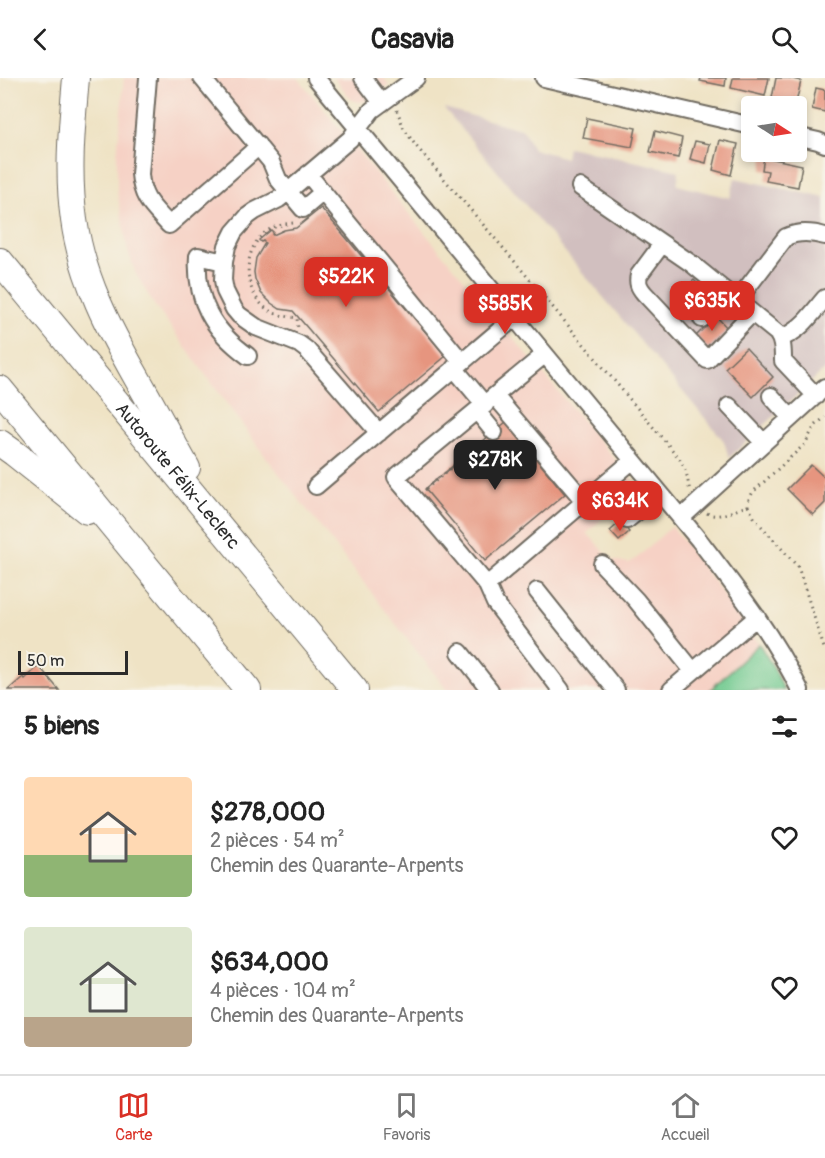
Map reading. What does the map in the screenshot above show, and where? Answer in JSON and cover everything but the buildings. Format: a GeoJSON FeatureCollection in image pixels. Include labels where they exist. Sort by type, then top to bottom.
{"type":"FeatureCollection","features":[{"type":"Feature","properties":{"kind":"highway"},"geometry":{"type":"LineString","coordinates":[[76,78],[70,176],[74,219],[84,267],[116,341],[220,527]]}},
{"type":"Feature","properties":{"kind":"highway","name":"Autoroute Félix-Leclerc"},"geometry":{"type":"LineString","coordinates":[[0,261],[355,690]]}},
{"type":"Feature","properties":{"kind":"highway"},"geometry":{"type":"LineString","coordinates":[[0,390],[248,690]]}},
{"type":"Feature","properties":{"kind":"highway"},"geometry":{"type":"LineString","coordinates":[[0,443],[128,545]]}},
{"type":"Feature","properties":{"kind":"street"},"geometry":{"type":"LineString","coordinates":[[148,78],[141,183],[145,198],[169,225],[258,145]]}},
{"type":"Feature","properties":{"kind":"street"},"geometry":{"type":"LineString","coordinates":[[202,78],[258,145],[271,162],[278,179],[303,209],[323,192]]}},
{"type":"Feature","properties":{"kind":"street"},"geometry":{"type":"LineString","coordinates":[[316,78],[681,518],[757,617],[800,690]]}},
{"type":"Feature","properties":{"kind":"street"},"geometry":{"type":"LineString","coordinates":[[363,78],[389,104]]}},
{"type":"Feature","properties":{"kind":"street"},"geometry":{"type":"LineString","coordinates":[[379,433],[329,363],[311,354],[300,344],[267,332],[239,315],[229,300],[223,280],[225,252],[242,222],[255,211],[279,199],[350,139],[372,110],[389,104],[416,78]]}},
{"type":"Feature","properties":{"kind":"street"},"geometry":{"type":"LineString","coordinates":[[544,78],[741,123]]}},
{"type":"Feature","properties":{"kind":"street"},"geometry":{"type":"LineString","coordinates":[[807,139],[825,144]]}},
{"type":"Feature","properties":{"kind":"street"},"geometry":{"type":"LineString","coordinates":[[308,174],[486,404],[585,502]]}},
{"type":"Feature","properties":{"kind":"street"},"geometry":{"type":"LineString","coordinates":[[580,188],[692,264],[777,333],[783,346],[783,361],[820,391],[681,518]]}},
{"type":"Feature","properties":{"kind":"street"},"geometry":{"type":"LineString","coordinates":[[702,319],[733,297],[786,237],[794,233],[813,233],[825,236]]}},
{"type":"Feature","properties":{"kind":"street"},"geometry":{"type":"LineString","coordinates":[[662,244],[639,274],[639,287],[707,360],[752,313]]}},
{"type":"Feature","properties":{"kind":"street"},"geometry":{"type":"LineString","coordinates":[[224,262],[198,256],[199,286],[204,303],[221,332],[242,351],[252,324]]}},
{"type":"Feature","properties":{"kind":"street"},"geometry":{"type":"LineString","coordinates":[[781,338],[799,328],[825,297]]}},
{"type":"Feature","properties":{"kind":"street"},"geometry":{"type":"LineString","coordinates":[[316,486],[379,433],[410,396],[432,377],[458,365],[514,318]]}},
{"type":"Feature","properties":{"kind":"street"},"geometry":{"type":"LineString","coordinates":[[544,355],[396,477],[487,585],[495,603],[561,690]]}},
{"type":"Feature","properties":{"kind":"street"},"geometry":{"type":"LineString","coordinates":[[771,396],[791,418]]}},
{"type":"Feature","properties":{"kind":"street"},"geometry":{"type":"LineString","coordinates":[[486,404],[490,435]]}},
{"type":"Feature","properties":{"kind":"street"},"geometry":{"type":"LineString","coordinates":[[729,406],[764,443]]}},
{"type":"Feature","properties":{"kind":"street"},"geometry":{"type":"LineString","coordinates":[[487,585],[632,461]]}},
{"type":"Feature","properties":{"kind":"street"},"geometry":{"type":"LineString","coordinates":[[627,520],[660,493]]}},
{"type":"Feature","properties":{"kind":"street"},"geometry":{"type":"LineString","coordinates":[[602,564],[636,600],[693,671]]}},
{"type":"Feature","properties":{"kind":"street"},"geometry":{"type":"LineString","coordinates":[[537,591],[616,690]]}},
{"type":"Feature","properties":{"kind":"street"},"geometry":{"type":"LineString","coordinates":[[671,690],[757,617]]}},
{"type":"Feature","properties":{"kind":"street"},"geometry":{"type":"LineString","coordinates":[[460,652],[490,690]]}},
{"type":"Feature","properties":{"kind":"path"},"geometry":{"type":"LineString","coordinates":[[389,104],[416,146],[679,458],[686,471],[688,487]]}},
{"type":"Feature","properties":{"kind":"path"},"geometry":{"type":"LineString","coordinates":[[293,223],[277,226],[265,234],[256,244],[248,261],[251,286],[258,300],[275,314],[297,318],[299,334]]}},
{"type":"Feature","properties":{"kind":"path"},"geometry":{"type":"LineString","coordinates":[[825,417],[814,427],[805,444],[753,492],[748,506],[755,519],[798,567],[825,651]]}},
{"type":"Feature","properties":{"kind":"path"},"geometry":{"type":"LineString","coordinates":[[420,494],[490,435]]}},
{"type":"Feature","properties":{"kind":"path"},"geometry":{"type":"LineString","coordinates":[[712,516],[748,506]]}},
{"type":"Feature","properties":{"kind":"shaded area"},"geometry":{"type":"Polygon","coordinates":[[[124,78],[298,78],[633,481],[634,487],[630,492],[587,533],[612,560],[629,563],[672,526],[759,644],[710,690],[447,690],[263,453],[153,303],[136,274],[128,251],[117,191],[117,156],[124,78]]]}},
{"type":"Feature","properties":{"kind":"shaded area"},"geometry":{"type":"Polygon","coordinates":[[[334,78],[384,78],[389,85],[365,101],[359,102],[352,100],[334,78]]]}},
{"type":"Feature","properties":{"kind":"shaded area"},"geometry":{"type":"Polygon","coordinates":[[[444,108],[523,130],[533,149],[566,158],[568,147],[679,171],[677,185],[730,198],[735,178],[825,198],[825,369],[729,458],[724,441],[444,108]]]}},
{"type":"Feature","properties":{"kind":"green space"},"geometry":{"type":"Polygon","coordinates":[[[759,644],[784,690],[710,690],[759,644]]]}}]}
